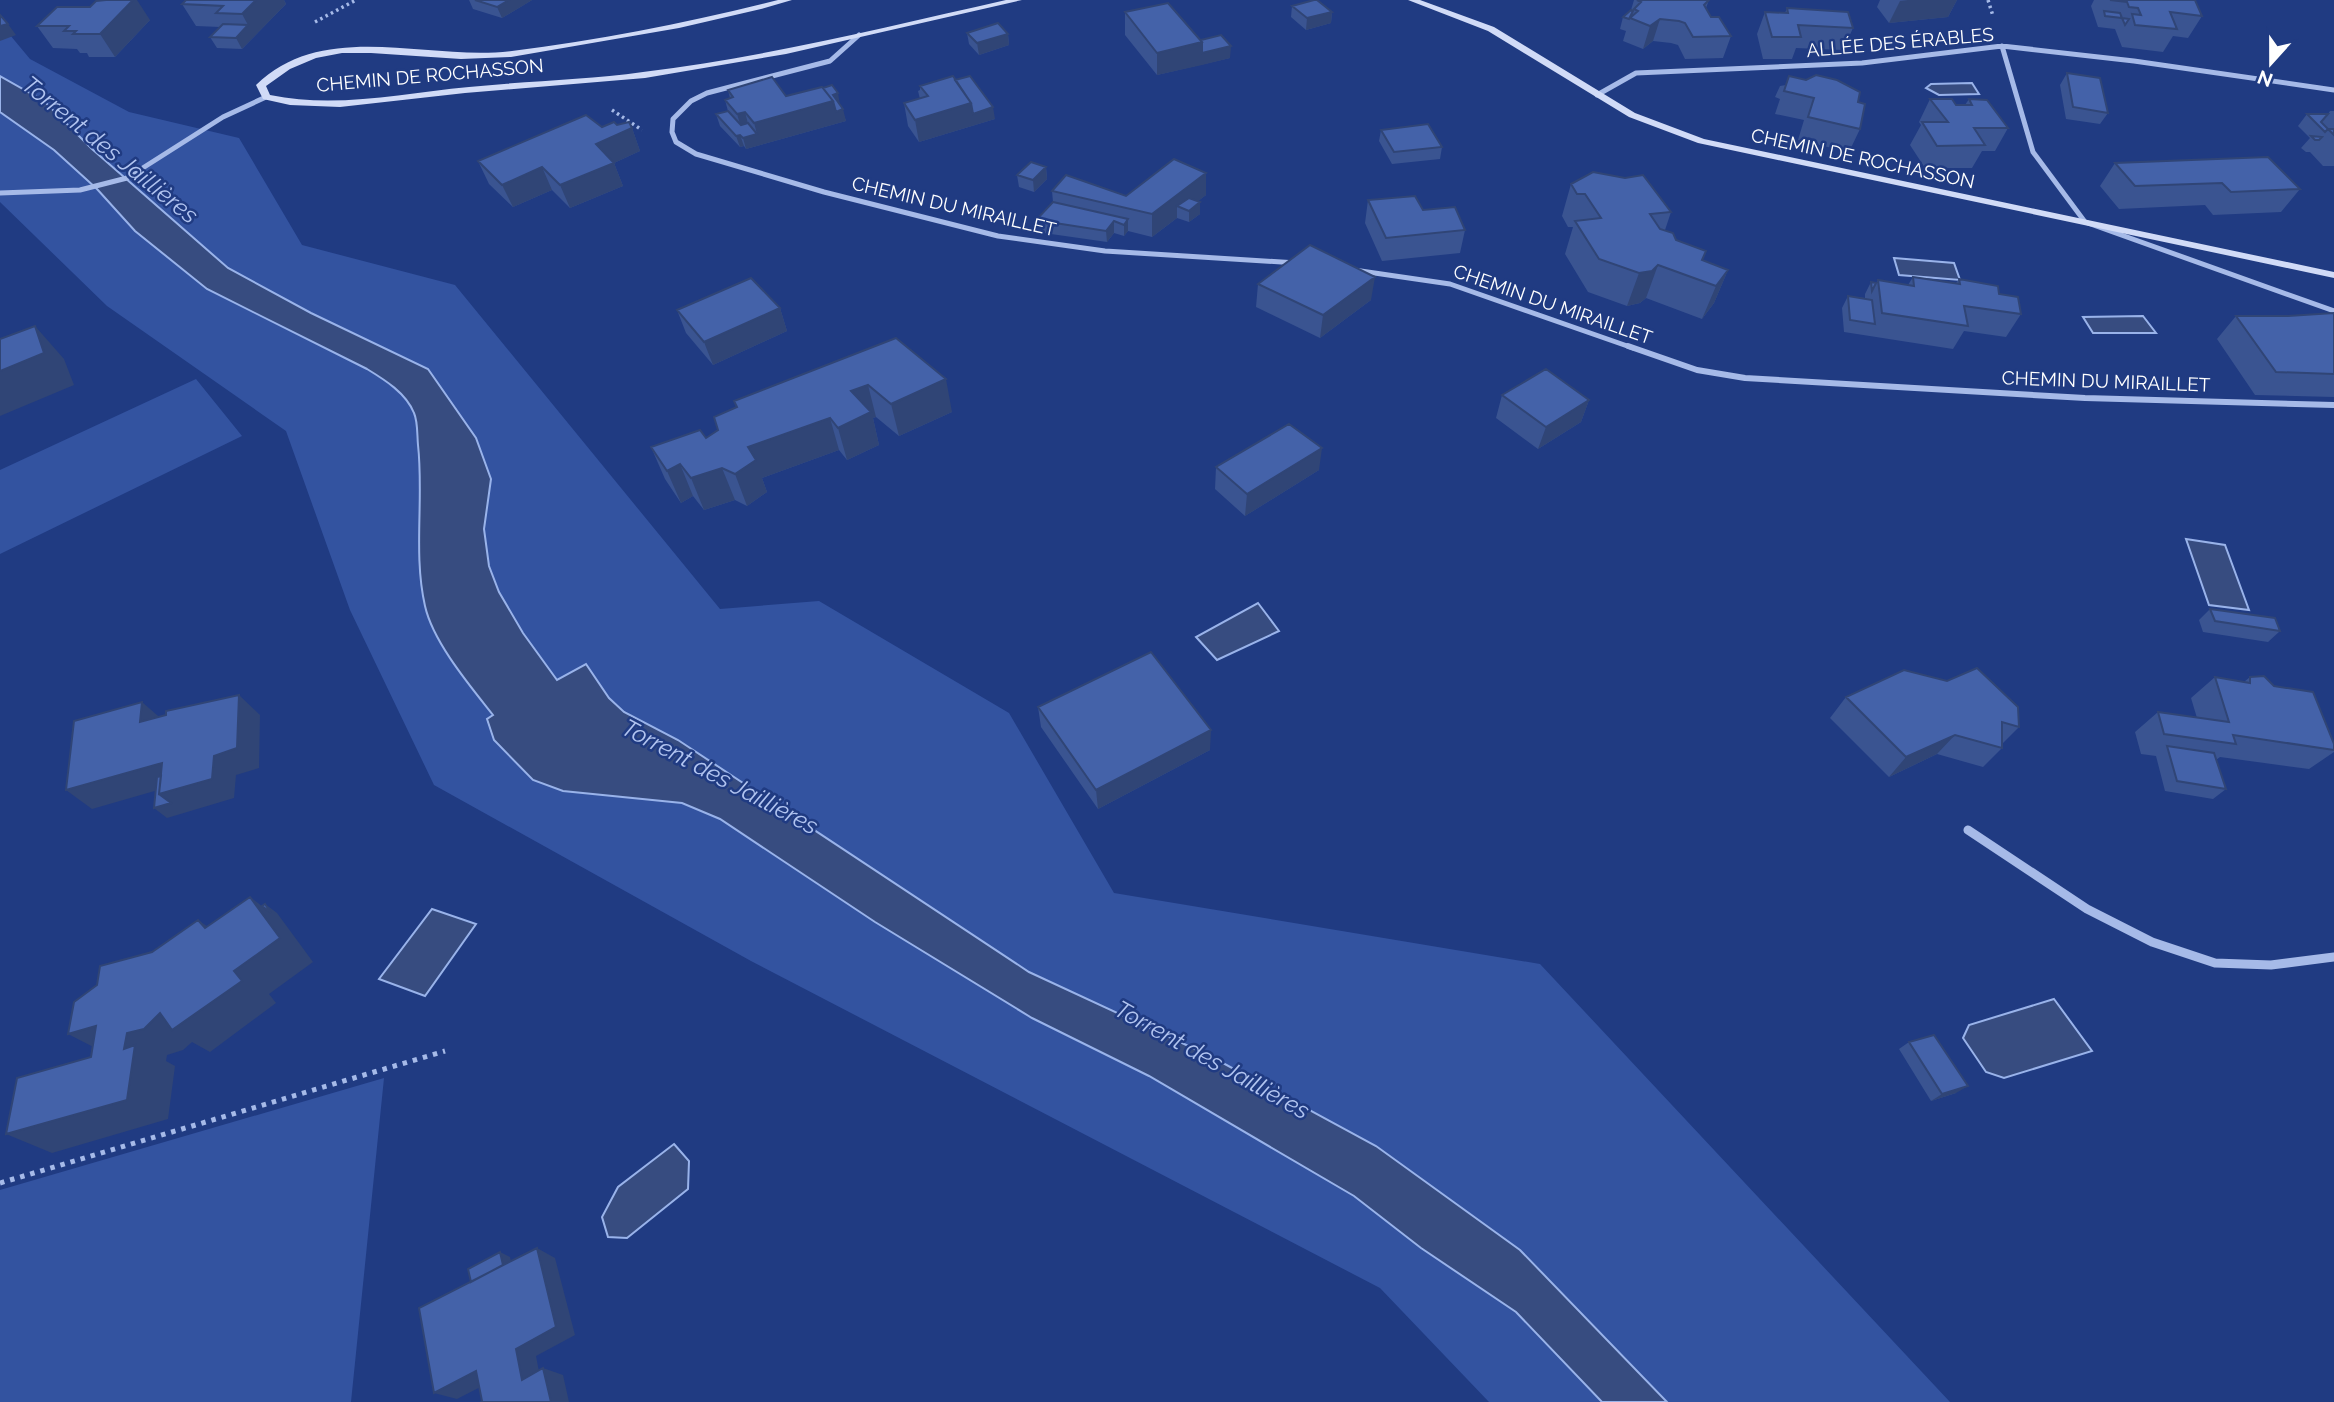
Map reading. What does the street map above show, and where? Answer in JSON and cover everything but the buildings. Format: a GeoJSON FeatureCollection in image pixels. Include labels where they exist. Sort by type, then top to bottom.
{"type":"FeatureCollection","features":[{"type":"Feature","properties":{"kind":"street","name":"CHEMIN DE ROCHASSON"},"geometry":{"type":"LineString","coordinates":[[788,0],[710,20],[491,56],[368,49],[325,54],[277,71],[261,85],[266,97],[312,104],[355,103],[535,83],[643,75],[776,53],[1018,0]]}},
{"type":"Feature","properties":{"kind":"street","name":"CHEMIN DE ROCHASSON"},"geometry":{"type":"LineString","coordinates":[[1412,0],[1491,29],[1632,114],[1701,141],[2334,275]]}},
{"type":"Feature","properties":{"kind":"street","name":"CHEMIN DU MIRAILLET"},"geometry":{"type":"LineString","coordinates":[[859,35],[830,61],[707,93],[691,101],[673,119],[673,139],[679,149],[696,154],[904,214],[1018,240],[1115,252],[1300,263]]}},
{"type":"Feature","properties":{"kind":"street"},"geometry":{"type":"LineString","coordinates":[[2003,46],[2033,152],[2085,222],[2334,312]]}},
{"type":"Feature","properties":{"kind":"street","name":"ALLÉE DES ÉRABLES"},"geometry":{"type":"LineString","coordinates":[[1597,94],[1636,73],[1861,63],[2003,46],[2134,61],[2334,90]]}},
{"type":"Feature","properties":{"kind":"street"},"geometry":{"type":"LineString","coordinates":[[0,193],[64,194],[97,189],[127,178],[223,117],[266,97]]}},
{"type":"Feature","properties":{"kind":"street","name":"CHEMIN DU MIRAILLET"},"geometry":{"type":"LineString","coordinates":[[1352,269],[1450,284],[1697,370],[1745,379],[2085,398],[2334,405]]}},
{"type":"Feature","properties":{"kind":"street"},"geometry":{"type":"LineString","coordinates":[[1968,830],[2087,909],[2152,942],[2215,963],[2271,965],[2334,957]]}},
{"type":"Feature","properties":{"kind":"path"},"geometry":{"type":"LineString","coordinates":[[0,1183],[445,1051]]}},
{"type":"Feature","properties":{"kind":"shaded area"},"geometry":{"type":"Polygon","coordinates":[[[0,23],[30,59],[129,112],[239,138],[302,245],[455,285],[720,609],[819,601],[1009,713],[1114,893],[1540,964],[1950,1402],[1489,1402],[1380,1288],[751,961],[434,785],[350,610],[286,431],[107,306],[0,202],[0,23]]]}},
{"type":"Feature","properties":{"kind":"shaded area"},"geometry":{"type":"Polygon","coordinates":[[[196,379],[242,436],[0,554],[0,470],[196,379]]]}},
{"type":"Feature","properties":{"kind":"shaded area"},"geometry":{"type":"Polygon","coordinates":[[[384,1078],[351,1402],[0,1402],[0,1190],[384,1078]]]}},
{"type":"Feature","properties":{"kind":"water","name":"Torrent des Jaillières"},"geometry":{"type":"Polygon","coordinates":[[[0,76],[44,101],[92,149],[228,268],[311,313],[428,369],[476,438],[491,479],[484,529],[489,566],[499,592],[523,633],[557,680],[586,664],[609,698],[624,712],[678,740],[1029,972],[1210,1056],[1376,1146],[1520,1250],[1667,1402],[1602,1402],[1516,1312],[1421,1248],[1354,1196],[1149,1076],[1032,1018],[875,922],[720,819],[682,803],[563,791],[533,780],[494,740],[487,719],[493,715],[453,663],[429,620],[420,566],[420,465],[417,424],[406,399],[388,382],[367,369],[207,289],[135,231],[97,189],[54,150],[0,112],[0,76]]]}},
{"type":"Feature","properties":{"kind":"water"},"geometry":{"type":"Polygon","coordinates":[[[1972,83],[1979,94],[1939,95],[1926,88],[1931,84],[1972,83]]]}},
{"type":"Feature","properties":{"kind":"water"},"geometry":{"type":"Polygon","coordinates":[[[1894,258],[1954,263],[1960,280],[1899,275],[1894,258]]]}},
{"type":"Feature","properties":{"kind":"water"},"geometry":{"type":"Polygon","coordinates":[[[2143,316],[2156,333],[2093,333],[2083,317],[2143,316]]]}},
{"type":"Feature","properties":{"kind":"water"},"geometry":{"type":"Polygon","coordinates":[[[2186,539],[2225,545],[2249,610],[2209,605],[2186,539]]]}},
{"type":"Feature","properties":{"kind":"water"},"geometry":{"type":"Polygon","coordinates":[[[1258,603],[1279,631],[1217,660],[1196,637],[1258,603]]]}},
{"type":"Feature","properties":{"kind":"water"},"geometry":{"type":"Polygon","coordinates":[[[432,909],[476,924],[425,996],[379,979],[432,909]]]}},
{"type":"Feature","properties":{"kind":"water"},"geometry":{"type":"Polygon","coordinates":[[[2054,999],[2092,1051],[2004,1078],[1986,1072],[1963,1038],[1969,1025],[2054,999]]]}},
{"type":"Feature","properties":{"kind":"water"},"geometry":{"type":"Polygon","coordinates":[[[674,1144],[689,1161],[688,1189],[627,1238],[608,1237],[602,1217],[618,1187],[674,1144]]]}}]}
